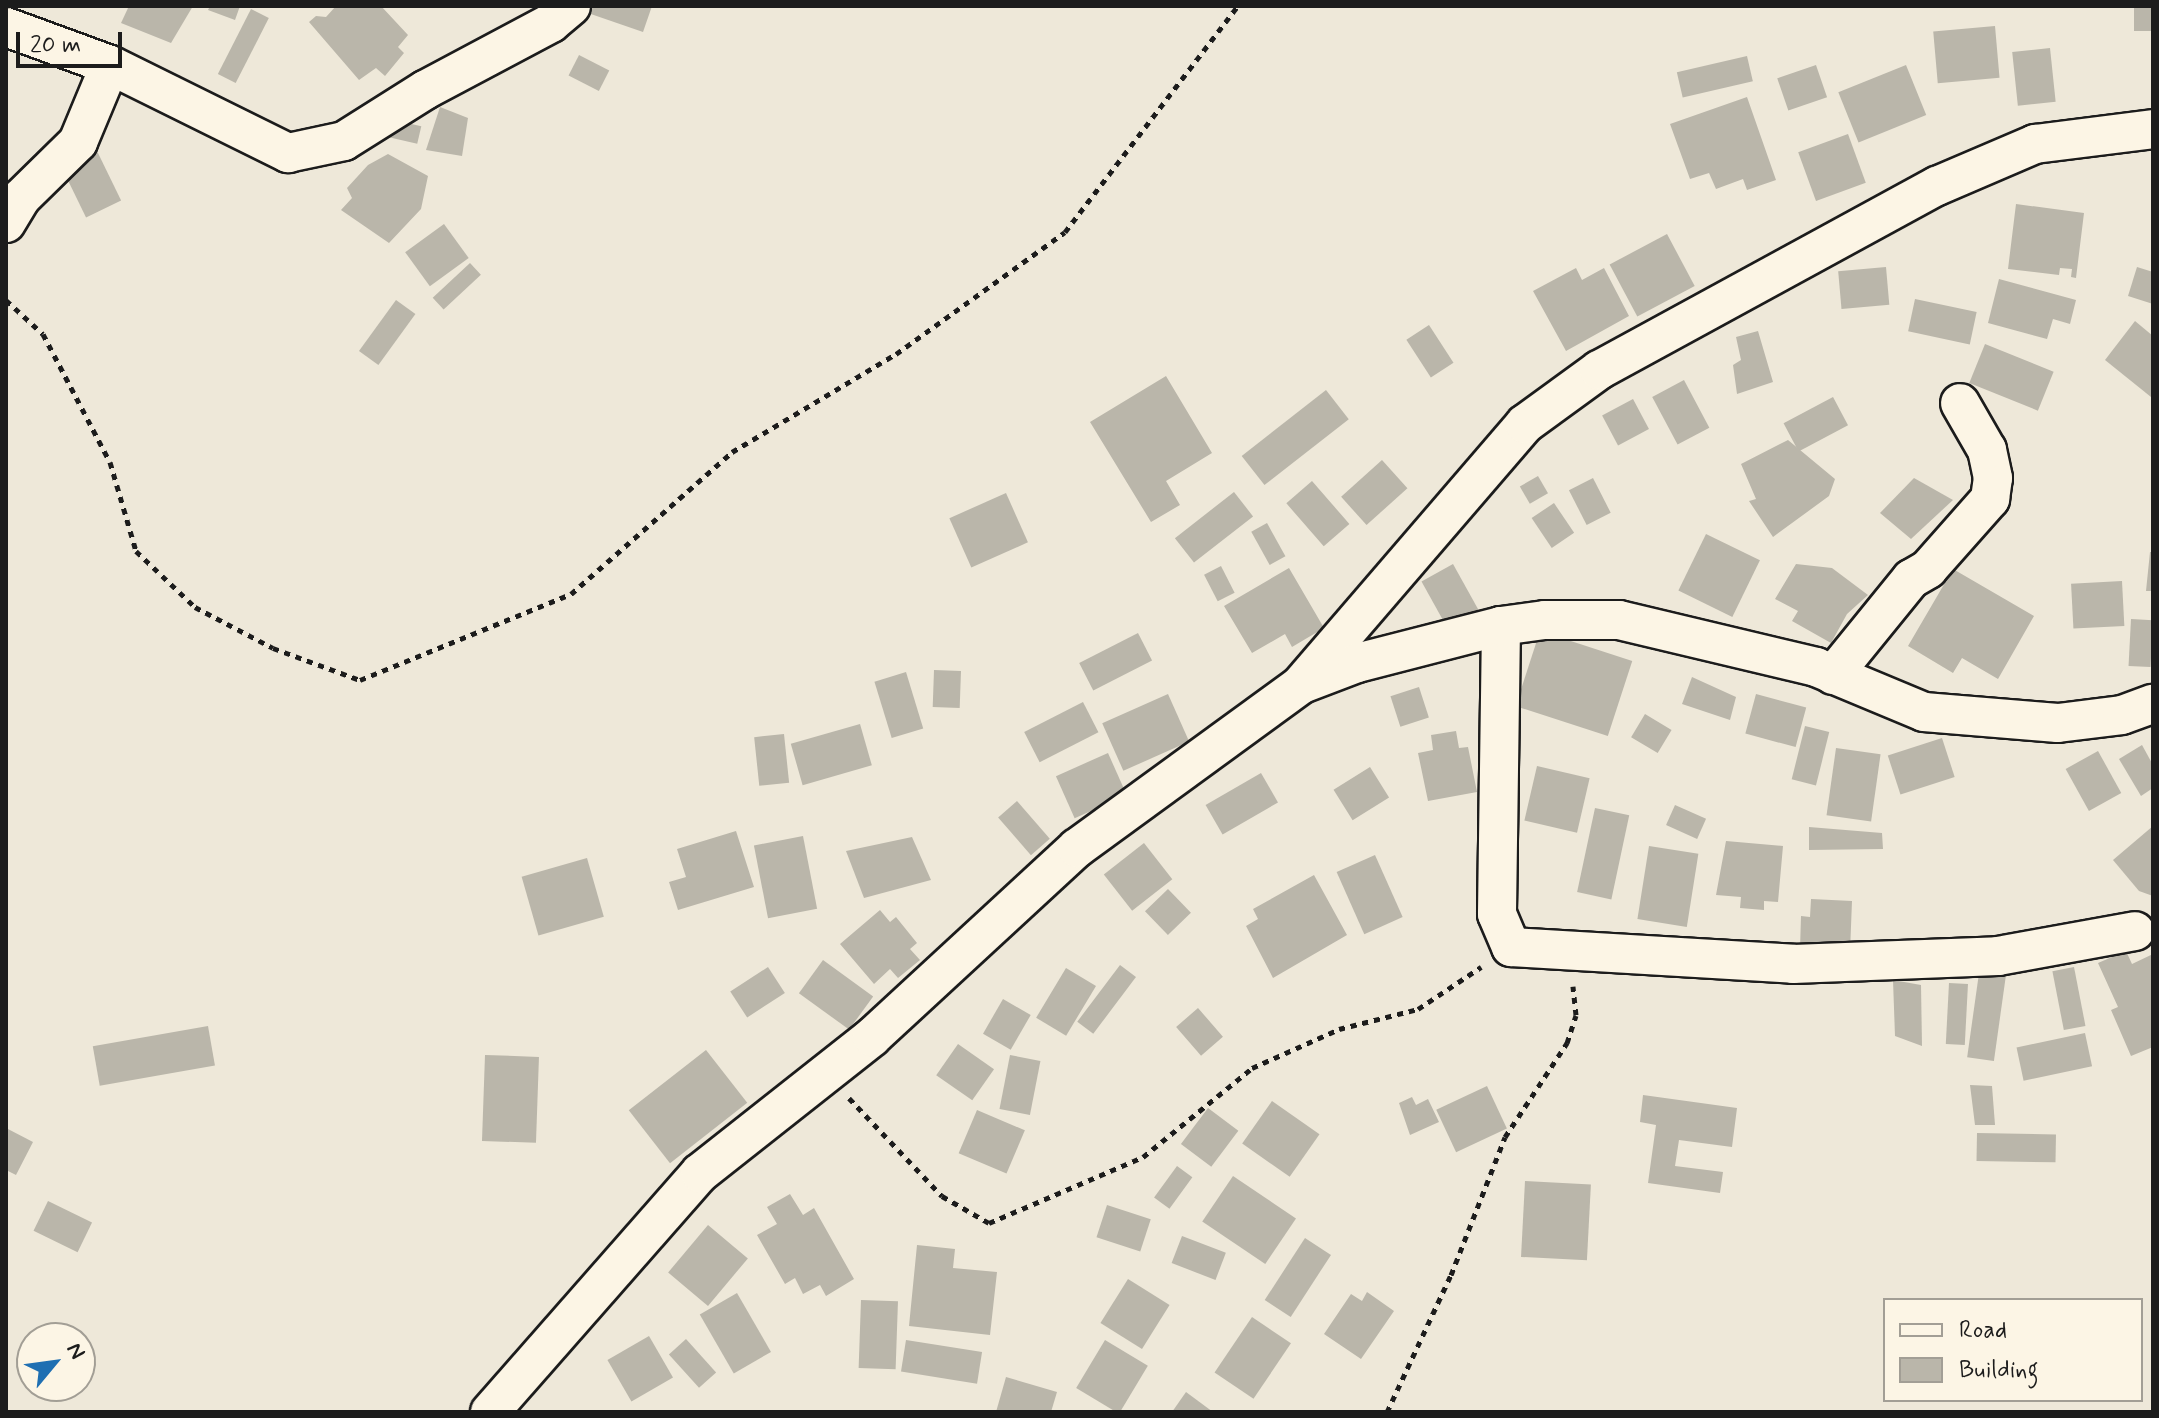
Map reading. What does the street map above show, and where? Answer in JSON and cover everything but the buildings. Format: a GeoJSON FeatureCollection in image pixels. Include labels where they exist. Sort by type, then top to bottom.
{"type":"FeatureCollection","features":[{"type":"Feature","properties":{"kind":"street"},"geometry":{"type":"LineString","coordinates":[[6,27],[110,65],[288,153],[344,141],[425,90],[551,23],[571,6]]}},
{"type":"Feature","properties":{"kind":"street"},"geometry":{"type":"LineString","coordinates":[[6,223],[21,198],[78,142],[110,65]]}},
{"type":"Feature","properties":{"kind":"street"},"geometry":{"type":"LineString","coordinates":[[490,1412],[700,1173],[826,1074],[1077,848],[1302,684],[1525,424],[1599,370],[1937,186],[2035,144],[2153,129]]}},
{"type":"Feature","properties":{"kind":"street"},"geometry":{"type":"LineString","coordinates":[[1833,675],[1911,579],[1928,569],[1990,499],[1993,478],[1987,450],[1960,403]]}},
{"type":"Feature","properties":{"kind":"street"},"geometry":{"type":"LineString","coordinates":[[1302,684],[1357,663],[1501,626],[1545,620],[1619,620],[1833,675],[1924,712],[2000,721],[2058,723],[2122,715],[2153,704]]}},
{"type":"Feature","properties":{"kind":"street"},"geometry":{"type":"LineString","coordinates":[[1501,626],[1497,914],[1511,947],[1569,954],[1793,964],[1998,956],[2135,931]]}},
{"type":"Feature","properties":{"kind":"path"},"geometry":{"type":"LineString","coordinates":[[6,300],[43,334],[103,450],[136,551],[195,607],[273,648],[360,680],[571,594],[732,452],[896,354],[1065,232],[1238,6]]}},
{"type":"Feature","properties":{"kind":"path"},"geometry":{"type":"LineString","coordinates":[[826,1074],[942,1196],[989,1223],[1143,1157],[1252,1068],[1339,1029],[1418,1009],[1511,947]]}},
{"type":"Feature","properties":{"kind":"path"},"geometry":{"type":"LineString","coordinates":[[1387,1412],[1451,1275],[1505,1137],[1567,1043],[1576,1015],[1569,954]]}}]}
